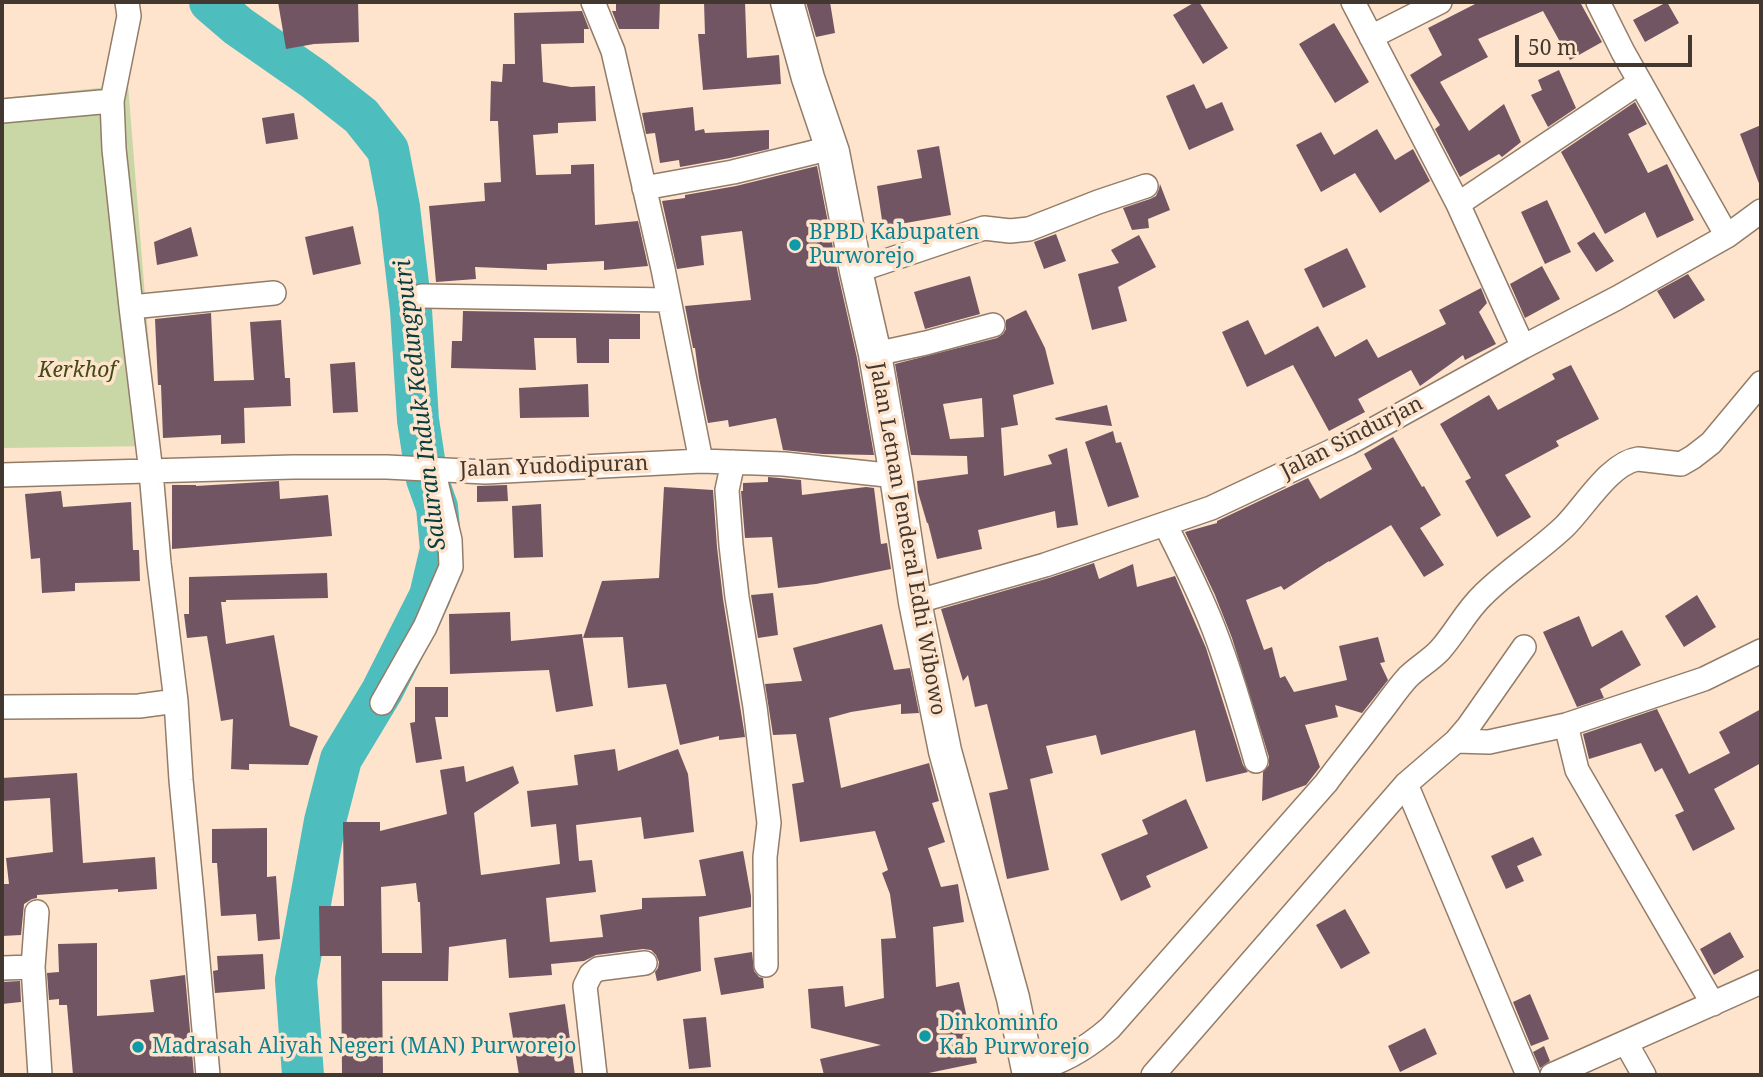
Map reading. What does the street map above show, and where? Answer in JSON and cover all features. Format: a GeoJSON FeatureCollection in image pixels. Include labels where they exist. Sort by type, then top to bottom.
{"type":"FeatureCollection","features":[{"type":"Feature","properties":{"kind":"street"},"geometry":{"type":"LineString","coordinates":[[127,2],[129,16],[112,101],[114,149],[176,701],[208,1075]]}},
{"type":"Feature","properties":{"kind":"street"},"geometry":{"type":"LineString","coordinates":[[593,2],[614,51],[669,300],[701,461]]}},
{"type":"Feature","properties":{"kind":"street","name":"Jalan Letnan Jenderal Edhi Wibowo"},"geometry":{"type":"LineString","coordinates":[[787,2],[831,148],[874,354],[915,602],[945,751],[1013,998],[1029,1073]]}},
{"type":"Feature","properties":{"kind":"street"},"geometry":{"type":"LineString","coordinates":[[1353,2],[1458,204],[1523,347]]}},
{"type":"Feature","properties":{"kind":"street"},"geometry":{"type":"LineString","coordinates":[[1371,37],[1440,2]]}},
{"type":"Feature","properties":{"kind":"street"},"geometry":{"type":"LineString","coordinates":[[1598,2],[1623,52],[1727,236]]}},
{"type":"Feature","properties":{"kind":"street"},"geometry":{"type":"LineString","coordinates":[[1458,204],[1640,82]]}},
{"type":"Feature","properties":{"kind":"street"},"geometry":{"type":"LineString","coordinates":[[2,111],[112,101]]}},
{"type":"Feature","properties":{"kind":"street"},"geometry":{"type":"LineString","coordinates":[[644,188],[733,172],[831,148]]}},
{"type":"Feature","properties":{"kind":"street"},"geometry":{"type":"LineString","coordinates":[[856,271],[985,228],[1029,229],[1146,186]]}},
{"type":"Feature","properties":{"kind":"street","name":"Jalan Sindurjan"},"geometry":{"type":"LineString","coordinates":[[915,602],[1045,565],[1210,508],[1349,443],[1617,298],[1727,236],[1761,211]]}},
{"type":"Feature","properties":{"kind":"street"},"geometry":{"type":"LineString","coordinates":[[131,307],[274,293]]}},
{"type":"Feature","properties":{"kind":"street"},"geometry":{"type":"LineString","coordinates":[[422,296],[669,300]]}},
{"type":"Feature","properties":{"kind":"street"},"geometry":{"type":"LineString","coordinates":[[874,354],[993,325]]}},
{"type":"Feature","properties":{"kind":"street"},"geometry":{"type":"LineString","coordinates":[[1029,1073],[1057,1063],[1110,1028],[1326,783],[1407,678],[1449,640],[1461,620],[1482,596],[1565,526],[1608,477],[1621,465],[1632,460],[1681,464],[1693,457],[1711,443],[1761,383]]}},
{"type":"Feature","properties":{"kind":"street","name":"Jalan Yudodipuran"},"geometry":{"type":"LineString","coordinates":[[2,475],[293,467],[387,467],[485,472],[701,461],[784,464],[896,476]]}},
{"type":"Feature","properties":{"kind":"street"},"geometry":{"type":"LineString","coordinates":[[733,462],[727,490],[731,545],[769,823],[765,857],[766,965]]}},
{"type":"Feature","properties":{"kind":"street"},"geometry":{"type":"LineString","coordinates":[[382,703],[425,627],[451,567],[450,540],[431,469]]}},
{"type":"Feature","properties":{"kind":"street"},"geometry":{"type":"LineString","coordinates":[[1165,524],[1213,626],[1256,761]]}},
{"type":"Feature","properties":{"kind":"street"},"geometry":{"type":"LineString","coordinates":[[1153,1075],[1406,785],[1456,741],[1524,647]]}},
{"type":"Feature","properties":{"kind":"street"},"geometry":{"type":"LineString","coordinates":[[1456,741],[1489,742],[1566,725],[1704,679],[1761,651]]}},
{"type":"Feature","properties":{"kind":"street"},"geometry":{"type":"LineString","coordinates":[[2,707],[139,706],[176,701]]}},
{"type":"Feature","properties":{"kind":"street"},"geometry":{"type":"LineString","coordinates":[[1566,725],[1577,770],[1713,1004]]}},
{"type":"Feature","properties":{"kind":"street"},"geometry":{"type":"LineString","coordinates":[[1406,785],[1528,1075]]}},
{"type":"Feature","properties":{"kind":"street"},"geometry":{"type":"LineString","coordinates":[[37,912],[33,967],[40,1075]]}},
{"type":"Feature","properties":{"kind":"street"},"geometry":{"type":"LineString","coordinates":[[595,1075],[585,986],[591,974],[598,969],[645,963]]}},
{"type":"Feature","properties":{"kind":"street"},"geometry":{"type":"LineString","coordinates":[[2,968],[33,967]]}},
{"type":"Feature","properties":{"kind":"street"},"geometry":{"type":"LineString","coordinates":[[1552,1075],[1761,982]]}},
{"type":"Feature","properties":{"kind":"street"},"geometry":{"type":"LineString","coordinates":[[1626,1043],[1644,1075]]}},
{"type":"Feature","properties":{"kind":"green space","name":"Kerkhof"},"geometry":{"type":"Polygon","coordinates":[[[128,85],[157,446],[2,448],[2,98],[128,85]]]}},
{"type":"Feature","properties":{"kind":"building"},"geometry":{"type":"Polygon","coordinates":[[[278,2],[358,2],[359,42],[314,44],[286,49],[278,2]]]}},
{"type":"Feature","properties":{"kind":"building"},"geometry":{"type":"Polygon","coordinates":[[[616,2],[660,2],[659,29],[619,29],[612,11],[616,11],[616,2]]]}},
{"type":"Feature","properties":{"kind":"building"},"geometry":{"type":"Polygon","coordinates":[[[704,2],[745,2],[747,58],[779,55],[781,84],[703,90],[698,34],[705,34],[704,2]]]}},
{"type":"Feature","properties":{"kind":"building"},"geometry":{"type":"Polygon","coordinates":[[[806,2],[830,2],[835,33],[816,37],[806,2]]]}},
{"type":"Feature","properties":{"kind":"building"},"geometry":{"type":"Polygon","coordinates":[[[1199,2],[1228,48],[1203,64],[1173,15],[1199,2]]]}},
{"type":"Feature","properties":{"kind":"building"},"geometry":{"type":"Polygon","coordinates":[[[1479,2],[1580,2],[1602,42],[1570,60],[1543,11],[1478,39],[1488,57],[1440,82],[1469,131],[1504,104],[1521,142],[1502,157],[1499,154],[1460,177],[1435,129],[1440,125],[1410,75],[1442,55],[1428,28],[1479,2]]]}},
{"type":"Feature","properties":{"kind":"building"},"geometry":{"type":"Polygon","coordinates":[[[1667,2],[1679,23],[1645,42],[1633,20],[1667,2]]]}},
{"type":"Feature","properties":{"kind":"building"},"geometry":{"type":"Polygon","coordinates":[[[582,11],[589,29],[584,29],[584,43],[541,44],[543,82],[571,87],[595,86],[596,121],[558,123],[558,133],[533,135],[536,175],[571,174],[571,165],[594,164],[595,225],[638,221],[648,266],[604,270],[604,261],[547,264],[547,270],[475,267],[476,279],[436,282],[429,206],[485,201],[484,183],[501,182],[498,121],[490,121],[491,81],[502,82],[503,64],[515,64],[514,13],[582,11]]]}},
{"type":"Feature","properties":{"kind":"building"},"geometry":{"type":"Polygon","coordinates":[[[1334,23],[1369,82],[1335,103],[1299,44],[1334,23]]]}},
{"type":"Feature","properties":{"kind":"building"},"geometry":{"type":"Polygon","coordinates":[[[1559,70],[1576,108],[1548,127],[1531,95],[1542,90],[1538,80],[1559,70]]]}},
{"type":"Feature","properties":{"kind":"building"},"geometry":{"type":"Polygon","coordinates":[[[1194,84],[1206,109],[1222,102],[1234,130],[1189,150],[1166,96],[1194,84]]]}},
{"type":"Feature","properties":{"kind":"building"},"geometry":{"type":"Polygon","coordinates":[[[1635,102],[1647,124],[1628,134],[1648,173],[1667,164],[1694,220],[1657,238],[1645,212],[1605,234],[1561,152],[1635,102]]]}},
{"type":"Feature","properties":{"kind":"building"},"geometry":{"type":"Polygon","coordinates":[[[693,107],[695,131],[704,129],[705,133],[769,130],[769,149],[680,167],[679,160],[660,163],[655,133],[646,134],[642,113],[693,107]]]}},
{"type":"Feature","properties":{"kind":"building"},"geometry":{"type":"Polygon","coordinates":[[[294,113],[298,139],[266,144],[262,118],[294,113]]]}},
{"type":"Feature","properties":{"kind":"building"},"geometry":{"type":"Polygon","coordinates":[[[1761,125],[1761,186],[1760,186],[1740,134],[1761,125]]]}},
{"type":"Feature","properties":{"kind":"building"},"geometry":{"type":"Polygon","coordinates":[[[1377,129],[1395,160],[1413,149],[1430,181],[1380,213],[1355,173],[1321,192],[1296,145],[1321,132],[1334,155],[1377,129]]]}},
{"type":"Feature","properties":{"kind":"building"},"geometry":{"type":"Polygon","coordinates":[[[939,146],[951,215],[883,227],[877,186],[922,178],[917,150],[939,146]]]}},
{"type":"Feature","properties":{"kind":"building"},"geometry":{"type":"Polygon","coordinates":[[[817,166],[874,455],[783,450],[776,418],[729,427],[728,420],[708,423],[685,306],[751,300],[742,231],[701,236],[704,265],[677,269],[662,201],[685,198],[685,195],[736,186],[817,166]]]}},
{"type":"Feature","properties":{"kind":"building"},"geometry":{"type":"Polygon","coordinates":[[[1160,184],[1170,210],[1148,219],[1149,228],[1132,230],[1123,208],[1156,196],[1160,184]]]}},
{"type":"Feature","properties":{"kind":"building"},"geometry":{"type":"Polygon","coordinates":[[[1547,200],[1571,252],[1545,264],[1521,212],[1547,200]]]}},
{"type":"Feature","properties":{"kind":"building"},"geometry":{"type":"Polygon","coordinates":[[[353,226],[361,264],[313,275],[305,237],[353,226]]]}},
{"type":"Feature","properties":{"kind":"building"},"geometry":{"type":"Polygon","coordinates":[[[191,227],[198,256],[157,265],[154,242],[191,227]]]}},
{"type":"Feature","properties":{"kind":"building"},"geometry":{"type":"Polygon","coordinates":[[[1594,232],[1614,261],[1596,272],[1577,243],[1594,232]]]}},
{"type":"Feature","properties":{"kind":"building"},"geometry":{"type":"Polygon","coordinates":[[[1056,234],[1066,261],[1044,269],[1034,242],[1056,234]]]}},
{"type":"Feature","properties":{"kind":"building"},"geometry":{"type":"Polygon","coordinates":[[[1139,235],[1156,267],[1118,287],[1127,321],[1092,330],[1078,274],[1119,263],[1111,250],[1139,235]]]}},
{"type":"Feature","properties":{"kind":"building"},"geometry":{"type":"Polygon","coordinates":[[[1347,248],[1366,287],[1323,308],[1304,269],[1347,248]]]}},
{"type":"Feature","properties":{"kind":"building"},"geometry":{"type":"Polygon","coordinates":[[[1542,266],[1560,299],[1525,318],[1510,284],[1542,266]]]}},
{"type":"Feature","properties":{"kind":"building"},"geometry":{"type":"Polygon","coordinates":[[[1688,274],[1705,300],[1674,319],[1657,291],[1688,274]]]}},
{"type":"Feature","properties":{"kind":"building"},"geometry":{"type":"Polygon","coordinates":[[[970,276],[980,314],[925,329],[914,292],[970,276]]]}},
{"type":"Feature","properties":{"kind":"building"},"geometry":{"type":"Polygon","coordinates":[[[1481,288],[1487,303],[1479,312],[1496,344],[1465,360],[1463,355],[1420,386],[1411,370],[1358,399],[1365,412],[1329,431],[1293,365],[1247,387],[1222,332],[1248,320],[1265,355],[1318,326],[1335,357],[1367,339],[1378,358],[1446,324],[1439,310],[1481,288]]]}},
{"type":"Feature","properties":{"kind":"building"},"geometry":{"type":"Polygon","coordinates":[[[1026,310],[1045,348],[1054,384],[1013,395],[1018,425],[1001,428],[1004,476],[1052,464],[1048,455],[1067,448],[1078,525],[1057,528],[1055,511],[978,530],[982,549],[937,559],[917,481],[968,474],[967,456],[911,455],[895,364],[997,338],[1006,329],[1006,320],[1026,310]],[[982,398],[943,404],[950,439],[984,437],[982,398]]]}},
{"type":"Feature","properties":{"kind":"building"},"geometry":{"type":"Polygon","coordinates":[[[463,311],[640,314],[640,339],[609,339],[609,363],[577,363],[576,338],[534,338],[536,370],[451,368],[452,341],[462,341],[463,311]]]}},
{"type":"Feature","properties":{"kind":"building"},"geometry":{"type":"Polygon","coordinates":[[[211,313],[214,381],[254,380],[250,322],[281,320],[285,378],[290,378],[291,406],[244,408],[245,443],[221,444],[221,435],[163,438],[155,319],[211,313]]]}},
{"type":"Feature","properties":{"kind":"building"},"geometry":{"type":"Polygon","coordinates":[[[355,362],[358,412],[333,413],[330,364],[355,362]]]}},
{"type":"Feature","properties":{"kind":"building"},"geometry":{"type":"Polygon","coordinates":[[[1571,365],[1599,419],[1556,441],[1559,446],[1505,475],[1531,517],[1497,537],[1465,481],[1471,478],[1440,424],[1489,395],[1498,410],[1555,379],[1552,374],[1571,365]]]}},
{"type":"Feature","properties":{"kind":"building"},"geometry":{"type":"Polygon","coordinates":[[[588,384],[589,417],[520,418],[519,388],[588,384]]]}},
{"type":"Feature","properties":{"kind":"building"},"geometry":{"type":"Polygon","coordinates":[[[1107,405],[1112,426],[1055,418],[1107,405]]]}},
{"type":"Feature","properties":{"kind":"building"},"geometry":{"type":"Polygon","coordinates":[[[1113,431],[1116,443],[1121,442],[1139,497],[1108,507],[1085,442],[1113,431]]]}},
{"type":"Feature","properties":{"kind":"building"},"geometry":{"type":"Polygon","coordinates":[[[1393,437],[1441,515],[1420,528],[1444,565],[1424,577],[1391,525],[1284,590],[1281,586],[1246,600],[1264,650],[1272,647],[1280,678],[1285,676],[1294,692],[1347,680],[1339,646],[1378,637],[1385,662],[1380,663],[1388,680],[1362,713],[1335,705],[1338,717],[1305,725],[1320,767],[1306,785],[1262,801],[1263,772],[1269,765],[1269,757],[1232,638],[1185,532],[1217,523],[1308,478],[1320,499],[1372,469],[1364,454],[1393,437]]]}},
{"type":"Feature","properties":{"kind":"building"},"geometry":{"type":"Polygon","coordinates":[[[768,477],[801,480],[802,495],[874,488],[881,544],[887,543],[891,569],[816,584],[778,588],[772,537],[745,538],[741,491],[743,483],[768,482],[768,477]]]}},
{"type":"Feature","properties":{"kind":"building"},"geometry":{"type":"Polygon","coordinates":[[[279,481],[280,499],[328,495],[332,536],[172,549],[172,485],[279,481]]]}},
{"type":"Feature","properties":{"kind":"building"},"geometry":{"type":"Polygon","coordinates":[[[507,485],[508,501],[477,502],[477,486],[507,485]]]}},
{"type":"Feature","properties":{"kind":"building"},"geometry":{"type":"Polygon","coordinates":[[[664,487],[713,490],[723,599],[745,737],[719,740],[719,736],[680,745],[666,684],[628,688],[623,637],[583,638],[602,581],[659,578],[664,487]]]}},
{"type":"Feature","properties":{"kind":"building"},"geometry":{"type":"Polygon","coordinates":[[[61,491],[63,507],[131,502],[133,550],[139,550],[140,581],[75,583],[75,591],[42,593],[40,558],[31,559],[25,494],[61,491]]]}},
{"type":"Feature","properties":{"kind":"building"},"geometry":{"type":"Polygon","coordinates":[[[541,504],[543,557],[514,558],[512,506],[541,504]]]}},
{"type":"Feature","properties":{"kind":"building"},"geometry":{"type":"Polygon","coordinates":[[[1094,563],[1099,579],[1133,564],[1137,587],[1175,576],[1206,648],[1243,765],[1248,772],[1206,782],[1195,730],[1101,755],[1096,735],[1046,746],[1053,773],[1030,779],[1049,870],[1007,879],[989,793],[1008,789],[987,704],[975,707],[968,675],[963,681],[941,609],[1094,563]]]}},
{"type":"Feature","properties":{"kind":"building"},"geometry":{"type":"Polygon","coordinates":[[[327,573],[328,598],[221,602],[226,644],[274,635],[290,726],[318,736],[308,765],[249,764],[249,770],[231,769],[233,719],[221,721],[207,636],[187,638],[184,614],[189,614],[189,577],[327,573]]]}},
{"type":"Feature","properties":{"kind":"building"},"geometry":{"type":"Polygon","coordinates":[[[773,593],[778,635],[758,638],[751,595],[773,593]]]}},
{"type":"Feature","properties":{"kind":"building"},"geometry":{"type":"Polygon","coordinates":[[[1697,595],[1716,627],[1684,647],[1665,616],[1697,595]]]}},
{"type":"Feature","properties":{"kind":"building"},"geometry":{"type":"Polygon","coordinates":[[[510,612],[511,641],[582,634],[593,706],[556,712],[549,670],[450,674],[449,614],[510,612]]]}},
{"type":"Feature","properties":{"kind":"building"},"geometry":{"type":"Polygon","coordinates":[[[1579,616],[1592,647],[1622,630],[1641,665],[1600,689],[1604,698],[1577,707],[1543,632],[1579,616]]]}},
{"type":"Feature","properties":{"kind":"building"},"geometry":{"type":"Polygon","coordinates":[[[882,624],[894,670],[910,668],[919,713],[901,714],[901,704],[829,718],[841,788],[929,763],[939,801],[932,803],[945,842],[928,848],[941,887],[958,884],[964,922],[933,927],[936,987],[959,982],[977,1063],[919,1075],[824,1075],[820,1059],[881,1045],[811,1028],[808,989],[843,986],[845,1007],[884,998],[881,939],[896,938],[890,894],[882,873],[888,870],[875,831],[800,842],[792,784],[804,782],[796,734],[773,735],[765,684],[802,681],[793,648],[882,624]]]}},
{"type":"Feature","properties":{"kind":"building"},"geometry":{"type":"Polygon","coordinates":[[[415,687],[448,687],[448,717],[435,717],[442,759],[416,763],[410,723],[415,722],[415,687]]]}},
{"type":"Feature","properties":{"kind":"building"},"geometry":{"type":"Polygon","coordinates":[[[1657,709],[1689,774],[1730,753],[1719,732],[1761,709],[1761,763],[1714,789],[1735,829],[1693,851],[1675,815],[1684,811],[1662,768],[1655,772],[1641,743],[1589,759],[1583,734],[1657,709]]]}},
{"type":"Feature","properties":{"kind":"building"},"geometry":{"type":"Polygon","coordinates":[[[615,749],[618,771],[678,749],[688,774],[694,832],[644,839],[641,817],[576,825],[579,861],[592,860],[596,892],[546,898],[550,942],[603,937],[600,915],[642,909],[642,898],[706,896],[699,860],[743,851],[751,907],[699,917],[701,971],[657,981],[655,972],[659,962],[651,950],[596,955],[584,961],[551,964],[552,975],[509,978],[506,939],[449,947],[448,981],[382,981],[383,1075],[342,1075],[341,956],[320,956],[319,906],[344,906],[343,822],[380,822],[380,831],[447,814],[440,770],[464,766],[466,782],[513,766],[519,783],[474,813],[481,875],[560,864],[556,824],[531,827],[527,791],[578,785],[574,755],[615,749]],[[416,883],[381,887],[382,953],[422,953],[416,883]]]}},
{"type":"Feature","properties":{"kind":"building"},"geometry":{"type":"Polygon","coordinates":[[[77,773],[83,863],[155,857],[157,889],[37,895],[37,898],[24,904],[21,935],[2,936],[2,884],[9,884],[6,858],[53,852],[50,798],[2,801],[2,778],[77,773]]]}},
{"type":"Feature","properties":{"kind":"building"},"geometry":{"type":"Polygon","coordinates":[[[1186,799],[1208,848],[1146,876],[1151,887],[1121,901],[1101,854],[1148,834],[1142,820],[1186,799]]]}},
{"type":"Feature","properties":{"kind":"building"},"geometry":{"type":"Polygon","coordinates":[[[267,828],[267,877],[276,876],[280,939],[258,941],[256,914],[221,916],[217,863],[212,863],[212,829],[267,828]]]}},
{"type":"Feature","properties":{"kind":"building"},"geometry":{"type":"Polygon","coordinates":[[[1533,837],[1542,855],[1517,866],[1524,881],[1506,889],[1491,856],[1533,837]]]}},
{"type":"Feature","properties":{"kind":"building"},"geometry":{"type":"Polygon","coordinates":[[[1345,909],[1370,953],[1341,969],[1316,925],[1345,909]]]}},
{"type":"Feature","properties":{"kind":"building"},"geometry":{"type":"Polygon","coordinates":[[[1730,932],[1744,957],[1714,975],[1700,949],[1730,932]]]}},
{"type":"Feature","properties":{"kind":"building","name":"Madrasah Aliyah Negeri (MAN) Purworejo"},"geometry":{"type":"Polygon","coordinates":[[[97,943],[97,1016],[154,1012],[150,980],[185,975],[194,1075],[73,1075],[67,1005],[59,1005],[59,999],[49,1000],[47,973],[59,972],[58,944],[97,943]]]}},
{"type":"Feature","properties":{"kind":"building"},"geometry":{"type":"Polygon","coordinates":[[[752,952],[754,971],[763,978],[764,988],[721,995],[714,958],[752,952]]]}},
{"type":"Feature","properties":{"kind":"building"},"geometry":{"type":"Polygon","coordinates":[[[263,954],[265,989],[215,993],[213,971],[218,970],[217,956],[263,954]]]}},
{"type":"Feature","properties":{"kind":"building"},"geometry":{"type":"Polygon","coordinates":[[[20,981],[21,1002],[2,1004],[2,982],[20,981]]]}},
{"type":"Feature","properties":{"kind":"building"},"geometry":{"type":"Polygon","coordinates":[[[1530,994],[1549,1039],[1531,1046],[1513,1002],[1530,994]]]}},
{"type":"Feature","properties":{"kind":"building"},"geometry":{"type":"Polygon","coordinates":[[[565,1004],[575,1075],[519,1075],[509,1013],[565,1004]]]}},
{"type":"Feature","properties":{"kind":"building"},"geometry":{"type":"Polygon","coordinates":[[[706,1017],[711,1067],[689,1069],[683,1019],[706,1017]]]}},
{"type":"Feature","properties":{"kind":"building"},"geometry":{"type":"Polygon","coordinates":[[[1425,1028],[1437,1054],[1400,1072],[1388,1046],[1425,1028]]]}},
{"type":"Feature","properties":{"kind":"building"},"geometry":{"type":"Polygon","coordinates":[[[1544,1046],[1550,1061],[1540,1068],[1533,1052],[1544,1046]]]}},
{"type":"Feature","properties":{"kind":"waterway","name":"Saluran Induk Kedungputri"},"geometry":{"type":"LineString","coordinates":[[210,2],[238,26],[314,79],[361,116],[388,150],[399,207],[411,310],[418,420],[427,479],[437,507],[441,549],[430,596],[382,691],[341,759],[325,821],[296,980],[303,1075]]}},
{"type":"Feature","properties":{"kind":"place","name":"BPBD Kabupaten Purworejo"},"geometry":{"type":"Point","coordinates":[795,245]}},
{"type":"Feature","properties":{"kind":"place","name":"Dinkominfo Kab Purworejo"},"geometry":{"type":"Point","coordinates":[925,1036]}},
{"type":"Feature","properties":{"kind":"place","name":"Madrasah Aliyah Negeri (MAN) Purworejo"},"geometry":{"type":"Point","coordinates":[138,1047]}}]}
